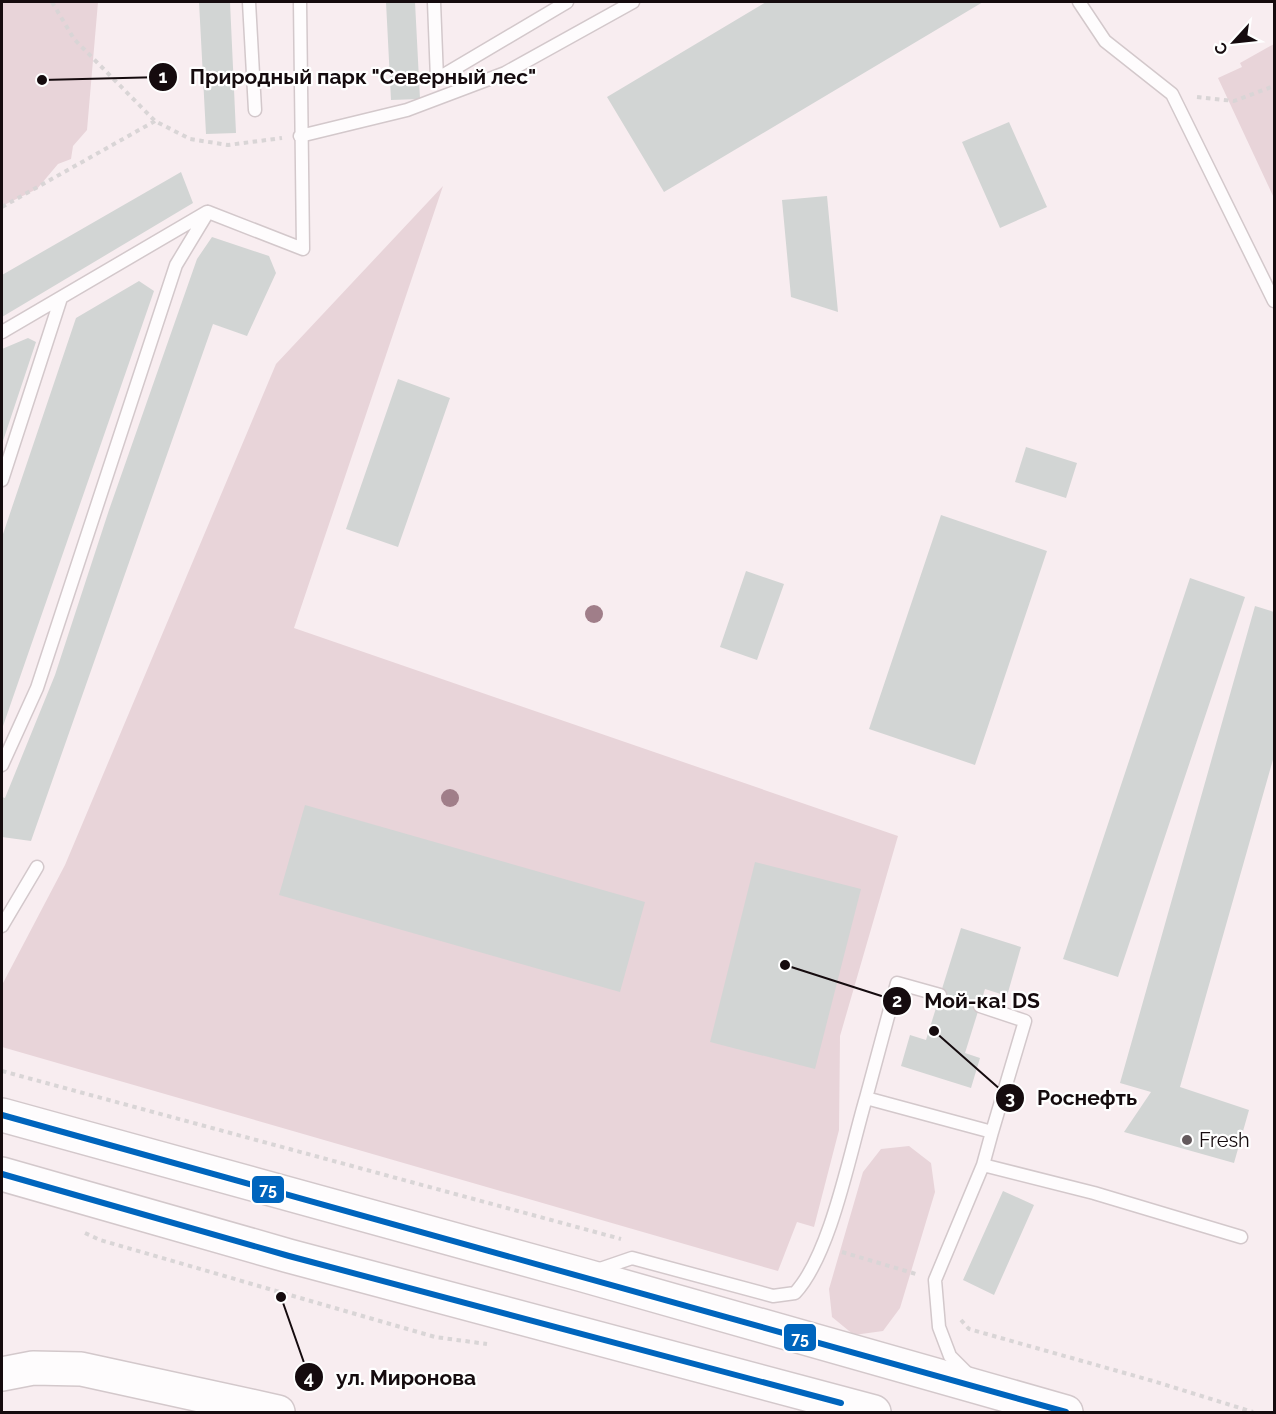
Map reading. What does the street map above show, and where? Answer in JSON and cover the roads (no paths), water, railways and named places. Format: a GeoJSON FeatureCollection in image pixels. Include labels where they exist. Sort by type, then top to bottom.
{"type":"FeatureCollection","features":[{"type":"Feature","properties":{"kind":"main road"},"geometry":{"type":"LineString","coordinates":[[2,1115],[583,1275],[1066,1413]]}},
{"type":"Feature","properties":{"kind":"main road"},"geometry":{"type":"LineString","coordinates":[[2,1174],[290,1256],[874,1413]]}},
{"type":"Feature","properties":{"kind":"main road"},"geometry":{"type":"LineString","coordinates":[[2,1374],[33,1368],[81,1369],[278,1413]]}},
{"type":"Feature","properties":{"kind":"lane"},"geometry":{"type":"LineString","coordinates":[[249,2],[255,110]]}},
{"type":"Feature","properties":{"kind":"lane"},"geometry":{"type":"LineString","coordinates":[[208,212],[303,249],[300,2]]}},
{"type":"Feature","properties":{"kind":"lane"},"geometry":{"type":"LineString","coordinates":[[434,2],[436,79],[565,2]]}},
{"type":"Feature","properties":{"kind":"lane"},"geometry":{"type":"LineString","coordinates":[[300,136],[407,110],[505,73],[633,2]]}},
{"type":"Feature","properties":{"kind":"lane"},"geometry":{"type":"LineString","coordinates":[[1079,2],[1105,41],[1172,94],[1275,301]]}},
{"type":"Feature","properties":{"kind":"lane"},"geometry":{"type":"LineString","coordinates":[[2,332],[208,212]]}},
{"type":"Feature","properties":{"kind":"lane"},"geometry":{"type":"LineString","coordinates":[[2,765],[37,688],[52,645],[176,266],[208,212]]}},
{"type":"Feature","properties":{"kind":"lane"},"geometry":{"type":"LineString","coordinates":[[2,480],[61,298]]}},
{"type":"Feature","properties":{"kind":"lane"},"geometry":{"type":"LineString","coordinates":[[2,926],[37,867]]}},
{"type":"Feature","properties":{"kind":"lane"},"geometry":{"type":"LineString","coordinates":[[583,1275],[632,1258],[773,1296],[795,1293],[807,1280],[823,1246],[897,983],[940,995]]}},
{"type":"Feature","properties":{"kind":"lane"},"geometry":{"type":"LineString","coordinates":[[980,1006],[1025,1021],[983,1165],[935,1280],[939,1327],[950,1356],[981,1388]]}},
{"type":"Feature","properties":{"kind":"lane"},"geometry":{"type":"LineString","coordinates":[[866,1098],[992,1132]]}},
{"type":"Feature","properties":{"kind":"lane"},"geometry":{"type":"LineString","coordinates":[[983,1165],[1094,1193],[1241,1237]]}},
{"type":"Feature","properties":{"kind":"place","name":"Природный парк \"Северный лес\""},"geometry":{"type":"Point","coordinates":[42,80]}},
{"type":"Feature","properties":{"kind":"place","name":"Мой-ка! DS"},"geometry":{"type":"Point","coordinates":[785,965]}},
{"type":"Feature","properties":{"kind":"place","name":"Роснефть"},"geometry":{"type":"Point","coordinates":[934,1031]}},
{"type":"Feature","properties":{"kind":"place","name":"Fresh"},"geometry":{"type":"Point","coordinates":[1187,1140]}},
{"type":"Feature","properties":{"kind":"place","name":"ул. Миронова"},"geometry":{"type":"Point","coordinates":[281,1297]}}]}
